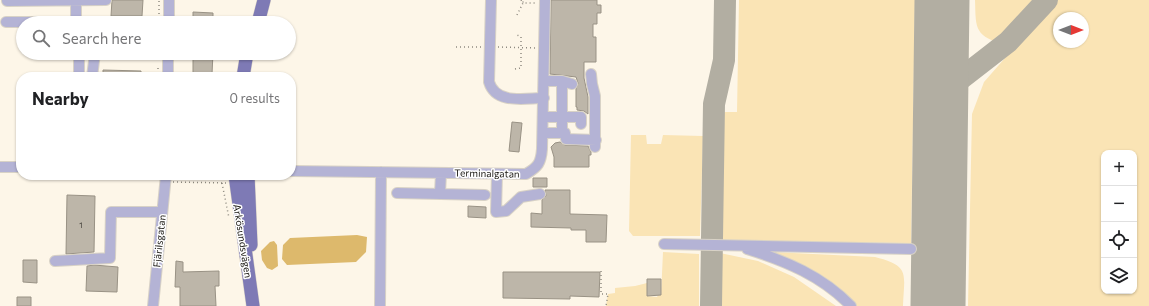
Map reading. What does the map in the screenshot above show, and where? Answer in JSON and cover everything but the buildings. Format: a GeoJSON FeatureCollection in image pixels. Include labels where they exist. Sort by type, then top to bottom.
{"type":"FeatureCollection","features":[{"type":"Feature","properties":{"kind":"main road"},"geometry":{"type":"LineString","coordinates":[[255,16],[258,0]]}},
{"type":"Feature","properties":{"kind":"main road"},"geometry":{"type":"LineString","coordinates":[[260,16],[264,0]]}},
{"type":"Feature","properties":{"kind":"main road"},"geometry":{"type":"LineString","coordinates":[[244,72],[246,60]]}},
{"type":"Feature","properties":{"kind":"main road"},"geometry":{"type":"LineString","coordinates":[[250,72],[251,60]]}},
{"type":"Feature","properties":{"kind":"main road","name":"Arkösundsvägen"},"geometry":{"type":"LineString","coordinates":[[236,180],[253,306]]}},
{"type":"Feature","properties":{"kind":"main road","name":"Arkösundsvägen"},"geometry":{"type":"LineString","coordinates":[[248,180],[250,232],[258,306]]}},
{"type":"Feature","properties":{"kind":"street"},"geometry":{"type":"LineString","coordinates":[[76,0],[78,16]]}},
{"type":"Feature","properties":{"kind":"street"},"geometry":{"type":"LineString","coordinates":[[7,1],[106,0]]}},
{"type":"Feature","properties":{"kind":"street"},"geometry":{"type":"LineString","coordinates":[[166,16],[169,0]]}},
{"type":"Feature","properties":{"kind":"street"},"geometry":{"type":"LineString","coordinates":[[491,0],[489,69],[489,82],[491,89],[497,94],[511,98],[544,98]]}},
{"type":"Feature","properties":{"kind":"street","name":"Terminalgatan"},"geometry":{"type":"LineString","coordinates":[[296,171],[526,174],[536,168],[541,161],[544,117],[545,2]]}},
{"type":"Feature","properties":{"kind":"street"},"geometry":{"type":"LineString","coordinates":[[6,22],[16,22]]}},
{"type":"Feature","properties":{"kind":"street"},"geometry":{"type":"LineString","coordinates":[[79,60],[79,72]]}},
{"type":"Feature","properties":{"kind":"street"},"geometry":{"type":"LineString","coordinates":[[93,72],[94,60]]}},
{"type":"Feature","properties":{"kind":"street"},"geometry":{"type":"LineString","coordinates":[[168,60],[168,72]]}},
{"type":"Feature","properties":{"kind":"street"},"geometry":{"type":"LineString","coordinates":[[543,133],[565,133],[566,139],[595,143],[595,96],[591,74]]}},
{"type":"Feature","properties":{"kind":"street"},"geometry":{"type":"LineString","coordinates":[[544,81],[567,83],[562,117],[562,133]]}},
{"type":"Feature","properties":{"kind":"street"},"geometry":{"type":"LineString","coordinates":[[544,117],[581,117],[581,124]]}},
{"type":"Feature","properties":{"kind":"street"},"geometry":{"type":"LineString","coordinates":[[0,167],[16,171]]}},
{"type":"Feature","properties":{"kind":"street"},"geometry":{"type":"LineString","coordinates":[[380,306],[381,172]]}},
{"type":"Feature","properties":{"kind":"street"},"geometry":{"type":"LineString","coordinates":[[440,194],[441,173]]}},
{"type":"Feature","properties":{"kind":"street"},"geometry":{"type":"LineString","coordinates":[[497,174],[496,216],[506,211],[521,196],[540,194]]}},
{"type":"Feature","properties":{"kind":"street","name":"Fjärilsgatan"},"geometry":{"type":"LineString","coordinates":[[153,306],[166,180]]}},
{"type":"Feature","properties":{"kind":"street"},"geometry":{"type":"LineString","coordinates":[[397,193],[485,195]]}},
{"type":"Feature","properties":{"kind":"street"},"geometry":{"type":"LineString","coordinates":[[55,261],[110,258],[111,212],[162,212]]}},
{"type":"Feature","properties":{"kind":"street"},"geometry":{"type":"LineString","coordinates":[[664,244],[911,249]]}},
{"type":"Feature","properties":{"kind":"street"},"geometry":{"type":"LineString","coordinates":[[736,245],[783,260],[800,268],[830,287],[851,306]]}},
{"type":"Feature","properties":{"kind":"path"},"geometry":{"type":"LineString","coordinates":[[159,0],[163,16]]}},
{"type":"Feature","properties":{"kind":"path"},"geometry":{"type":"LineString","coordinates":[[517,14],[523,1],[545,2]]}},
{"type":"Feature","properties":{"kind":"path"},"geometry":{"type":"LineString","coordinates":[[515,69],[521,68],[521,37],[517,35]]}},
{"type":"Feature","properties":{"kind":"path"},"geometry":{"type":"LineString","coordinates":[[456,46],[545,48]]}},
{"type":"Feature","properties":{"kind":"path"},"geometry":{"type":"LineString","coordinates":[[188,180],[222,183]]}},
{"type":"Feature","properties":{"kind":"path"},"geometry":{"type":"LineString","coordinates":[[601,271],[601,294],[608,294],[606,306]]}},
{"type":"Feature","properties":{"kind":"shaded area"},"geometry":{"type":"Polygon","coordinates":[[[739,0],[915,0],[911,243],[720,241],[723,114],[725,112],[737,112],[739,0]]]}},
{"type":"Feature","properties":{"kind":"shaded area"},"geometry":{"type":"Polygon","coordinates":[[[975,0],[1040,0],[1001,43],[985,37],[981,33],[976,22],[975,0]]]}},
{"type":"Feature","properties":{"kind":"shaded area"},"geometry":{"type":"Polygon","coordinates":[[[1056,0],[1149,0],[1149,306],[968,306],[972,114],[984,82],[1056,0]]]}},
{"type":"Feature","properties":{"kind":"shaded area"},"geometry":{"type":"Polygon","coordinates":[[[631,135],[646,135],[647,144],[661,144],[663,135],[703,136],[700,236],[633,236],[629,231],[631,135]]]}},
{"type":"Feature","properties":{"kind":"shaded area"},"geometry":{"type":"Polygon","coordinates":[[[357,235],[367,237],[366,252],[356,262],[287,265],[282,259],[283,245],[290,238],[357,235]]]}},
{"type":"Feature","properties":{"kind":"shaded area"},"geometry":{"type":"Polygon","coordinates":[[[274,241],[277,245],[278,266],[272,270],[267,268],[262,260],[261,251],[270,242],[274,241]]]}},
{"type":"Feature","properties":{"kind":"shaded area"},"geometry":{"type":"Polygon","coordinates":[[[663,252],[699,254],[699,306],[606,306],[608,294],[615,293],[615,288],[647,283],[647,296],[657,297],[658,295],[661,295],[663,252]]]}},
{"type":"Feature","properties":{"kind":"shaded area"},"geometry":{"type":"Polygon","coordinates":[[[772,252],[875,257],[887,260],[900,268],[903,273],[903,306],[855,306],[816,274],[784,256],[772,252]]]}},
{"type":"Feature","properties":{"kind":"shaded area"},"geometry":{"type":"Polygon","coordinates":[[[720,253],[758,261],[794,277],[836,306],[719,306],[720,253]]]}},
{"type":"Feature","properties":{"kind":"taxiway"},"geometry":{"type":"LineString","coordinates":[[711,306],[714,104],[724,60],[725,0]]}},
{"type":"Feature","properties":{"kind":"taxiway"},"geometry":{"type":"LineString","coordinates":[[941,94],[1008,42],[1047,0]]}},
{"type":"Feature","properties":{"kind":"runway"},"geometry":{"type":"LineString","coordinates":[[938,306],[942,0]]}}]}
